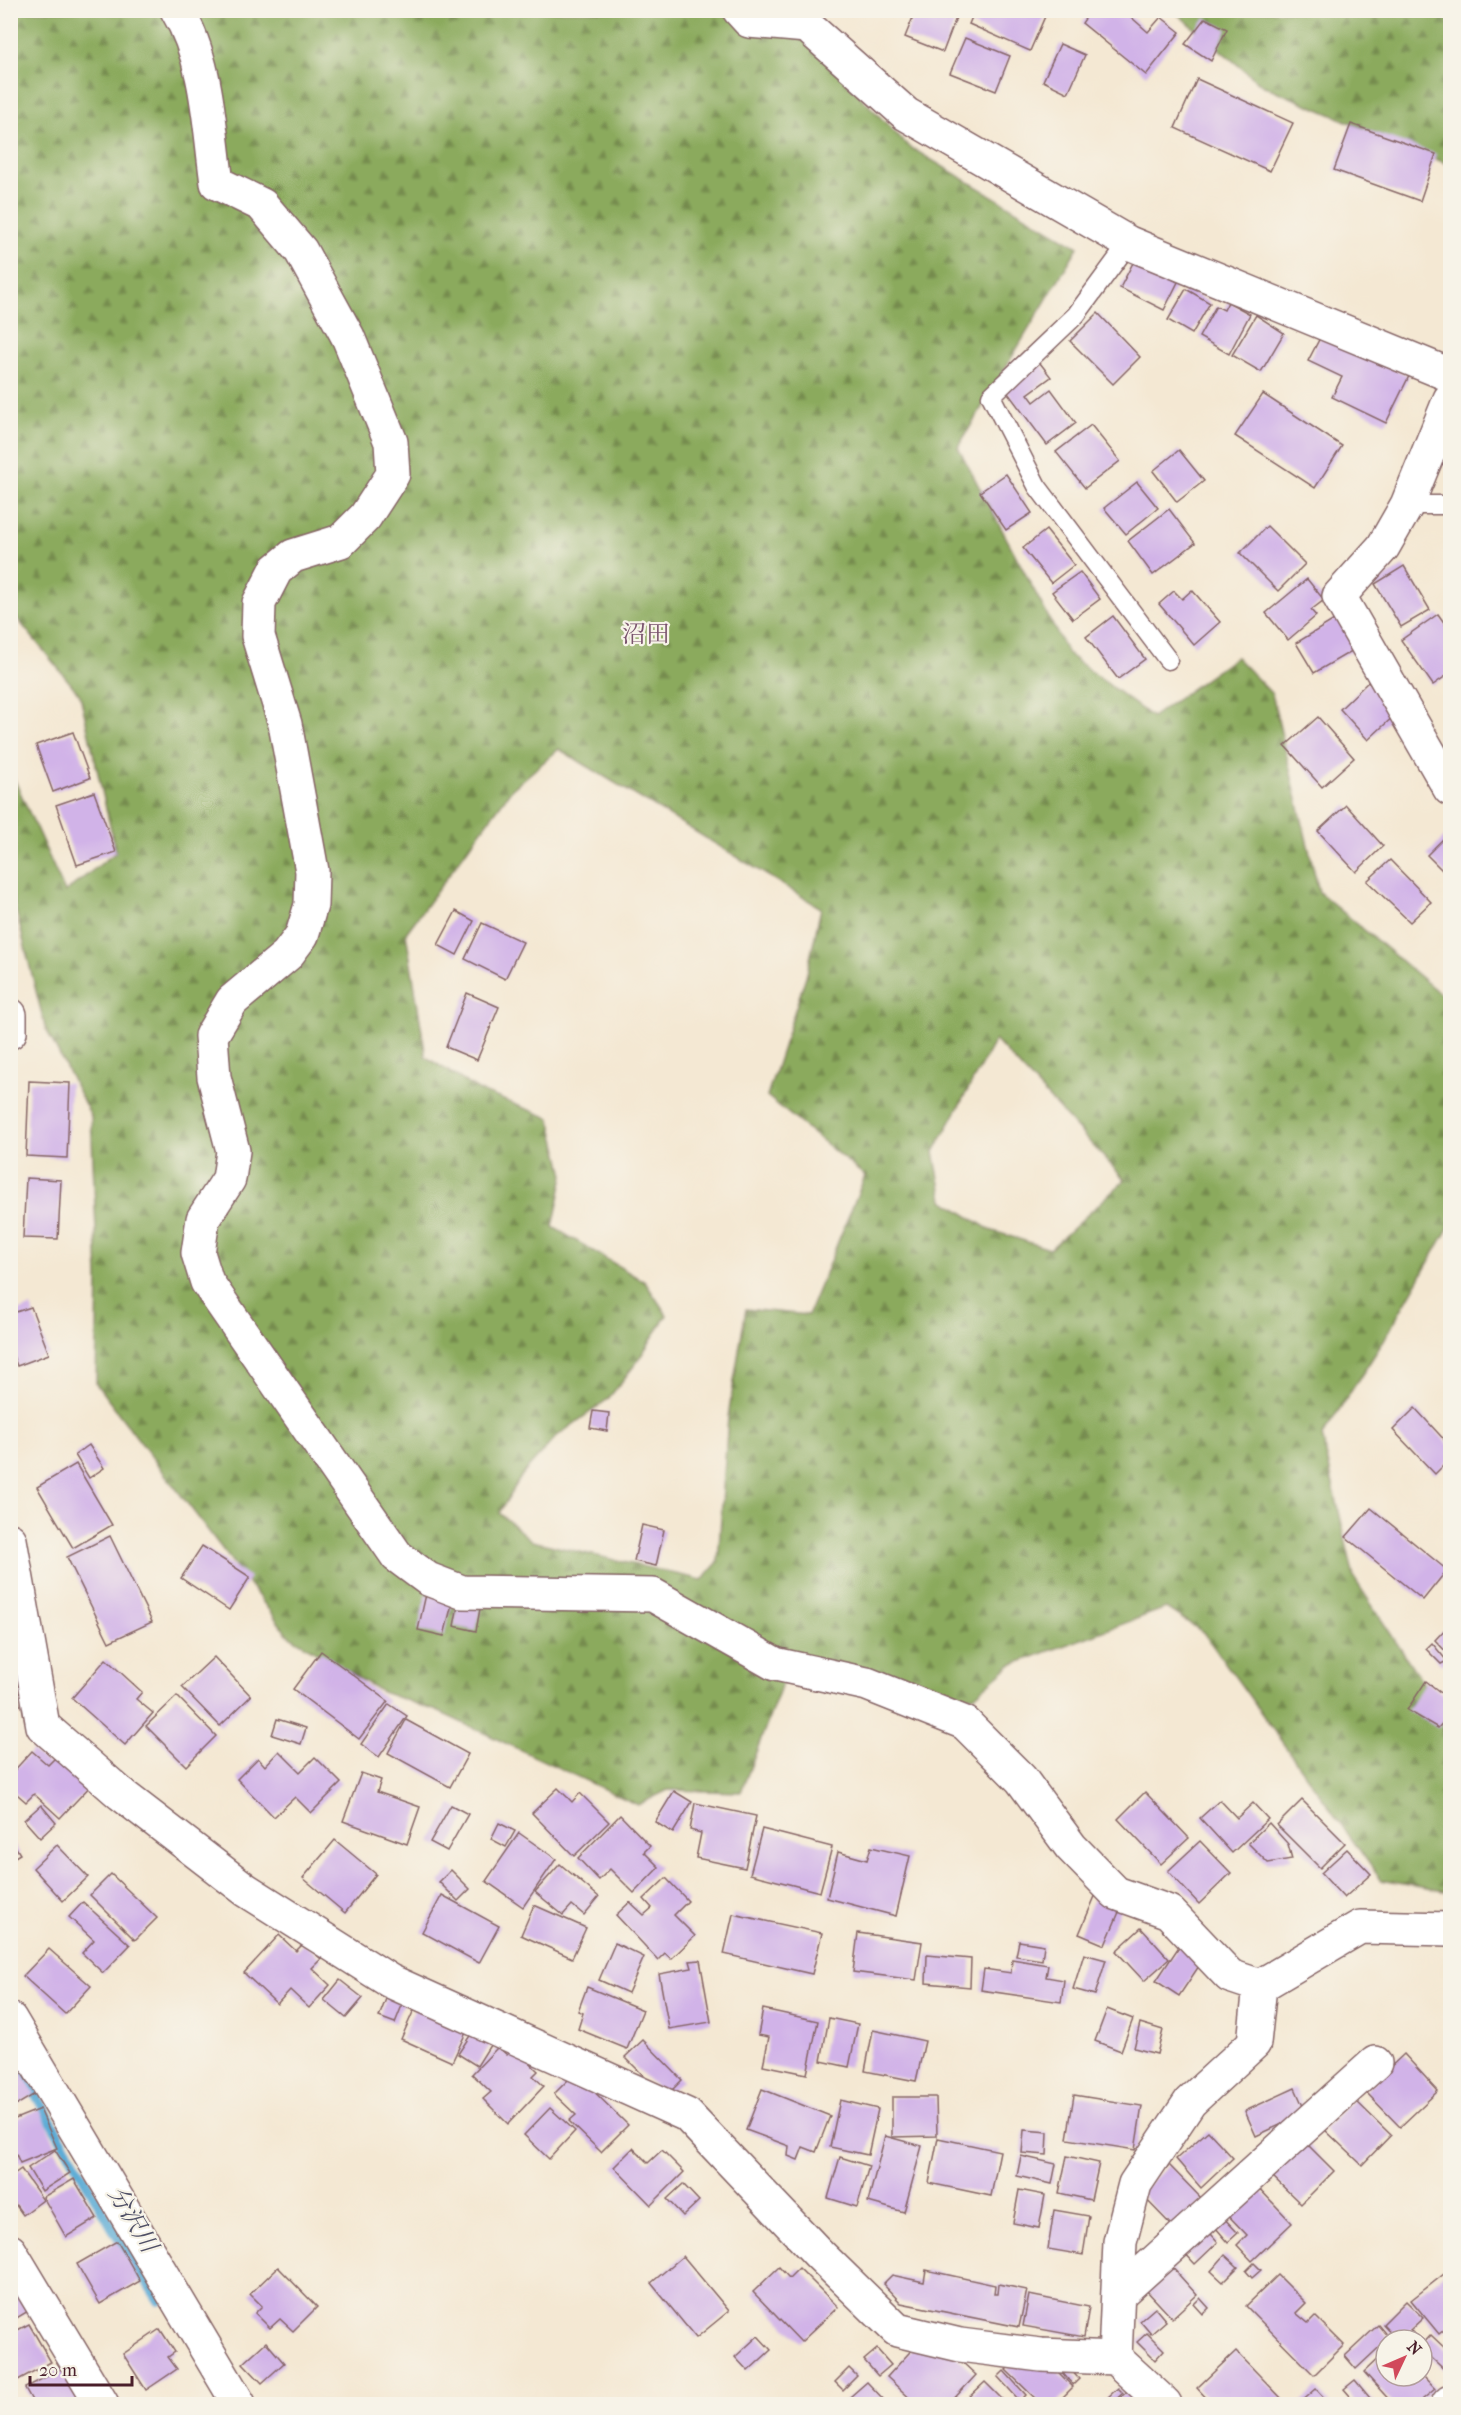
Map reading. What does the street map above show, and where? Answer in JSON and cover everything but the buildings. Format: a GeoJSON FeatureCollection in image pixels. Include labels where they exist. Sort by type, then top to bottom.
{"type":"FeatureCollection","features":[{"type":"Feature","properties":{"kind":"street"},"geometry":{"type":"LineString","coordinates":[[177,10],[184,21],[200,64],[217,183],[262,205],[301,251],[348,336],[391,442],[393,474],[365,517],[341,541],[293,556],[276,570],[259,603],[258,636],[285,724],[312,871],[311,905],[302,935],[297,942],[287,955],[232,1001],[211,1036],[214,1077],[233,1151],[230,1179],[203,1219],[198,1253],[207,1282],[397,1556],[428,1579],[462,1592],[654,1595],[775,1664],[867,1684],[965,1722],[1021,1779],[1071,1847],[1116,1893],[1168,1912],[1230,1976],[1260,1986],[1360,1928],[1450,1929]]}},
{"type":"Feature","properties":{"kind":"street"},"geometry":{"type":"LineString","coordinates":[[739,10],[749,21],[807,26],[906,114],[1128,243],[1450,375]]}},
{"type":"Feature","properties":{"kind":"street"},"geometry":{"type":"LineString","coordinates":[[1450,399],[1407,505],[1383,547],[1339,596],[1450,789]]}},
{"type":"Feature","properties":{"kind":"street"},"geometry":{"type":"LineString","coordinates":[[10,1015],[10,1032]]}},
{"type":"Feature","properties":{"kind":"street"},"geometry":{"type":"LineString","coordinates":[[10,1540],[43,1726],[121,1794],[246,1890],[390,1981],[687,2115],[818,2253],[897,2330],[960,2345],[1041,2355],[1115,2358],[1165,2404]]}},
{"type":"Feature","properties":{"kind":"street"},"geometry":{"type":"LineString","coordinates":[[1115,2358],[1120,2242],[1135,2184],[1190,2102],[1254,2043],[1260,1986]]}},
{"type":"Feature","properties":{"kind":"street"},"geometry":{"type":"LineString","coordinates":[[10,2019],[239,2404]]}},
{"type":"Feature","properties":{"kind":"street"},"geometry":{"type":"LineString","coordinates":[[1119,2294],[1375,2063]]}},
{"type":"Feature","properties":{"kind":"street"},"geometry":{"type":"LineString","coordinates":[[10,2251],[102,2404]]}},
{"type":"Feature","properties":{"kind":"lane"},"geometry":{"type":"LineString","coordinates":[[1128,243],[1076,315],[992,396],[1037,486],[1168,660]]}},
{"type":"Feature","properties":{"kind":"lane"},"geometry":{"type":"LineString","coordinates":[[1407,505],[1450,505]]}},
{"type":"Feature","properties":{"kind":"green space"},"geometry":{"type":"Polygon","coordinates":[[[10,11],[778,11],[908,146],[1078,247],[958,447],[1068,654],[1152,717],[1236,657],[1272,694],[1319,892],[1450,1002],[1450,1225],[1381,1345],[1322,1436],[1354,1578],[1450,1724],[1450,1892],[1381,1880],[1203,1632],[1166,1608],[1011,1665],[974,1696],[783,1681],[741,1792],[668,1790],[638,1805],[437,1711],[382,1692],[288,1635],[96,1384],[98,1277],[91,1116],[45,1027],[11,891],[11,772],[65,892],[116,852],[80,695],[11,611],[10,11]],[[559,749],[511,790],[406,933],[426,1057],[478,1090],[550,1118],[564,1175],[553,1227],[645,1282],[667,1315],[637,1362],[608,1399],[556,1437],[522,1475],[499,1513],[532,1541],[702,1580],[718,1562],[728,1417],[746,1309],[808,1315],[865,1176],[767,1096],[807,973],[821,908],[559,749]],[[995,1040],[934,1152],[943,1200],[990,1230],[1050,1249],[1125,1180],[995,1040]]]}},
{"type":"Feature","properties":{"kind":"green space"},"geometry":{"type":"Polygon","coordinates":[[[1174,11],[1450,11],[1450,165],[1262,85],[1174,11]]]}},
{"type":"Feature","properties":{"kind":"waterway","name":"分沢川"},"geometry":{"type":"LineString","coordinates":[[14,2057],[112,2227],[159,2301]]}},
{"type":"Feature","properties":{"kind":"district","name":"沼田"},"geometry":{"type":"Point","coordinates":[646,634]}}]}
